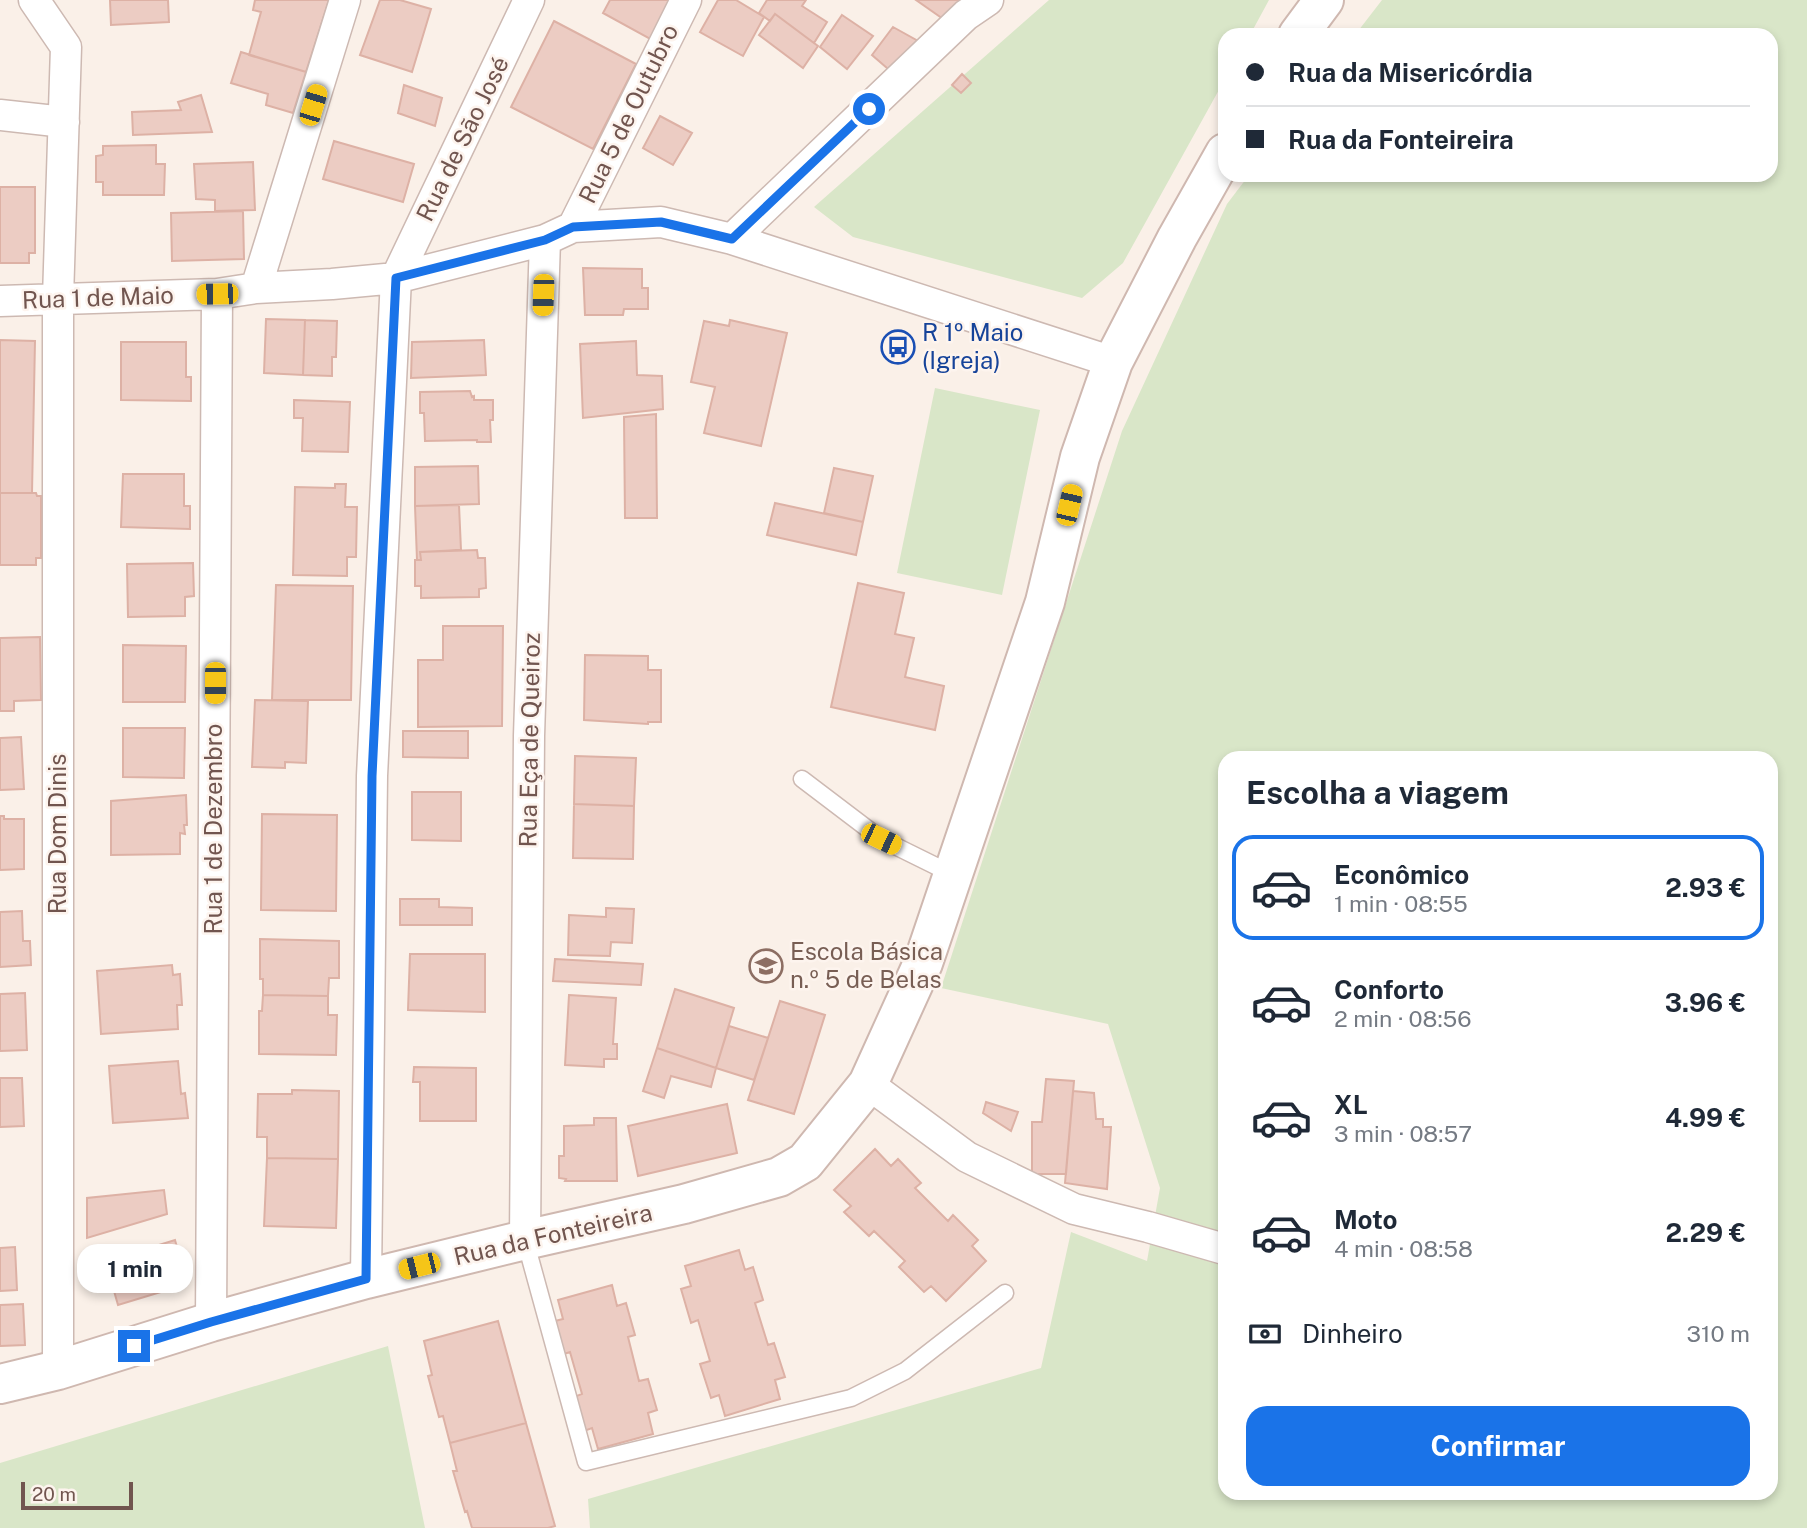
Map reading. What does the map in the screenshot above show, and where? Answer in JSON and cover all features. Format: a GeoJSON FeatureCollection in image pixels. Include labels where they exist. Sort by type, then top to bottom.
{"type":"FeatureCollection","features":[{"type":"Feature","properties":{"kind":"street","name":"Rua Dom Dinis"},"geometry":{"type":"LineString","coordinates":[[34,0],[66,47],[58,298],[58,1370]]}},
{"type":"Feature","properties":{"kind":"street"},"geometry":{"type":"LineString","coordinates":[[256,288],[345,0]]}},
{"type":"Feature","properties":{"kind":"street","name":"Rua de São José"},"geometry":{"type":"LineString","coordinates":[[396,278],[529,0]]}},
{"type":"Feature","properties":{"kind":"street","name":"Rua 5 de Outubro"},"geometry":{"type":"LineString","coordinates":[[573,227],[686,0]]}},
{"type":"Feature","properties":{"kind":"street"},"geometry":{"type":"LineString","coordinates":[[732,239],[967,15],[988,0]]}},
{"type":"Feature","properties":{"kind":"street"},"geometry":{"type":"LineString","coordinates":[[1303,28],[1324,0]]}},
{"type":"Feature","properties":{"kind":"street"},"geometry":{"type":"LineString","coordinates":[[0,115],[64,122]]}},
{"type":"Feature","properties":{"kind":"street","name":"Rua da Fonteireira"},"geometry":{"type":"LineString","coordinates":[[0,1384],[58,1370],[211,1322],[366,1279],[684,1204],[779,1177],[805,1162],[868,1084],[923,963],[1045,602],[1080,457],[1113,362],[1218,165]]}},
{"type":"Feature","properties":{"kind":"street","name":"Rua 1 de Maio"},"geometry":{"type":"LineString","coordinates":[[0,301],[217,294],[256,288],[396,278],[545,240],[573,227],[661,222],[732,239],[1113,362]]}},
{"type":"Feature","properties":{"kind":"street","name":"Rua Eça de Queiroz"},"geometry":{"type":"LineString","coordinates":[[525,1240],[529,736],[545,240]]}},
{"type":"Feature","properties":{"kind":"street"},"geometry":{"type":"LineString","coordinates":[[366,1279],[372,776],[396,278]]}},
{"type":"Feature","properties":{"kind":"street","name":"Rua 1 de Dezembro"},"geometry":{"type":"LineString","coordinates":[[211,1322],[217,294]]}},
{"type":"Feature","properties":{"kind":"street"},"geometry":{"type":"LineString","coordinates":[[868,1084],[967,1157],[1074,1209],[1218,1247]]}},
{"type":"Feature","properties":{"kind":"lane"},"geometry":{"type":"LineString","coordinates":[[802,779],[881,839],[952,874]]}},
{"type":"Feature","properties":{"kind":"lane"},"geometry":{"type":"LineString","coordinates":[[525,1240],[586,1462],[851,1398],[905,1371],[1005,1293]]}},
{"type":"Feature","properties":{"kind":"green space"},"geometry":{"type":"Polygon","coordinates":[[[1049,0],[1269,0],[1254,28],[1218,28],[1218,92],[1123,263],[1082,298],[853,237],[814,207],[1049,0]]]}},
{"type":"Feature","properties":{"kind":"green space"},"geometry":{"type":"Polygon","coordinates":[[[1382,0],[1807,0],[1807,1528],[590,1528],[588,1499],[1041,1368],[1071,1232],[1147,1261],[1160,1188],[1108,1024],[941,988],[1122,431],[1227,204],[1244,182],[1778,182],[1778,28],[1360,28],[1382,0]]]}},
{"type":"Feature","properties":{"kind":"green space"},"geometry":{"type":"Polygon","coordinates":[[[935,388],[1040,410],[1002,595],[897,573],[935,388]]]}},
{"type":"Feature","properties":{"kind":"green space"},"geometry":{"type":"Polygon","coordinates":[[[388,1346],[425,1528],[0,1528],[0,1463],[388,1346]]]}},
{"type":"Feature","properties":{"kind":"building"},"geometry":{"type":"Polygon","coordinates":[[[110,0],[168,0],[169,22],[111,25],[110,0]]]}},
{"type":"Feature","properties":{"kind":"building"},"geometry":{"type":"Polygon","coordinates":[[[255,0],[329,0],[306,72],[249,55],[261,12],[253,10],[255,0]]]}},
{"type":"Feature","properties":{"kind":"building"},"geometry":{"type":"Polygon","coordinates":[[[380,0],[400,0],[431,9],[412,72],[360,55],[380,0]]]}},
{"type":"Feature","properties":{"kind":"building"},"geometry":{"type":"Polygon","coordinates":[[[610,0],[673,0],[652,40],[603,13],[610,0]]]}},
{"type":"Feature","properties":{"kind":"building"},"geometry":{"type":"Polygon","coordinates":[[[718,0],[736,0],[764,17],[743,56],[700,32],[718,0]]]}},
{"type":"Feature","properties":{"kind":"building"},"geometry":{"type":"Polygon","coordinates":[[[767,0],[806,0],[802,6],[827,22],[814,43],[775,14],[770,21],[759,13],[767,0]]]}},
{"type":"Feature","properties":{"kind":"building"},"geometry":{"type":"Polygon","coordinates":[[[916,0],[970,0],[946,21],[916,0]]]}},
{"type":"Feature","properties":{"kind":"building"},"geometry":{"type":"Polygon","coordinates":[[[775,14],[818,46],[803,68],[759,35],[775,14]]]}},
{"type":"Feature","properties":{"kind":"building"},"geometry":{"type":"Polygon","coordinates":[[[842,15],[873,36],[847,69],[820,47],[842,15]]]}},
{"type":"Feature","properties":{"kind":"building"},"geometry":{"type":"Polygon","coordinates":[[[554,21],[636,64],[593,149],[511,107],[554,21]]]}},
{"type":"Feature","properties":{"kind":"building"},"geometry":{"type":"Polygon","coordinates":[[[893,27],[927,46],[895,75],[872,55],[893,27]]]}},
{"type":"Feature","properties":{"kind":"building"},"geometry":{"type":"Polygon","coordinates":[[[241,52],[306,72],[293,113],[266,105],[268,94],[231,83],[241,52]]]}},
{"type":"Feature","properties":{"kind":"building"},"geometry":{"type":"Polygon","coordinates":[[[962,74],[971,83],[961,93],[952,85],[962,74]]]}},
{"type":"Feature","properties":{"kind":"building"},"geometry":{"type":"Polygon","coordinates":[[[404,85],[442,98],[435,126],[398,113],[404,85]]]}},
{"type":"Feature","properties":{"kind":"building"},"geometry":{"type":"Polygon","coordinates":[[[201,95],[212,132],[133,135],[132,112],[181,110],[178,102],[201,95]]]}},
{"type":"Feature","properties":{"kind":"building"},"geometry":{"type":"Polygon","coordinates":[[[660,116],[692,133],[673,165],[643,148],[660,116]]]}},
{"type":"Feature","properties":{"kind":"building"},"geometry":{"type":"Polygon","coordinates":[[[334,141],[414,164],[403,202],[323,179],[334,141]]]}},
{"type":"Feature","properties":{"kind":"building"},"geometry":{"type":"Polygon","coordinates":[[[156,145],[156,164],[165,164],[164,195],[103,195],[103,182],[96,182],[96,156],[103,155],[103,146],[156,145]]]}},
{"type":"Feature","properties":{"kind":"building"},"geometry":{"type":"Polygon","coordinates":[[[253,162],[255,210],[215,211],[215,200],[196,199],[194,164],[253,162]]]}},
{"type":"Feature","properties":{"kind":"building"},"geometry":{"type":"Polygon","coordinates":[[[0,187],[35,187],[35,253],[29,253],[29,263],[0,263],[0,187]]]}},
{"type":"Feature","properties":{"kind":"building"},"geometry":{"type":"Polygon","coordinates":[[[243,211],[244,259],[172,261],[171,213],[243,211]]]}},
{"type":"Feature","properties":{"kind":"building"},"geometry":{"type":"Polygon","coordinates":[[[583,268],[642,269],[642,288],[648,288],[648,309],[624,309],[623,315],[585,315],[583,268]]]}},
{"type":"Feature","properties":{"kind":"building"},"geometry":{"type":"Polygon","coordinates":[[[266,319],[305,320],[303,375],[264,373],[266,319]]]}},
{"type":"Feature","properties":{"kind":"building"},"geometry":{"type":"Polygon","coordinates":[[[305,320],[337,321],[336,357],[332,357],[332,376],[303,375],[305,320]]]}},
{"type":"Feature","properties":{"kind":"building"},"geometry":{"type":"Polygon","coordinates":[[[730,320],[787,333],[761,446],[704,433],[715,387],[691,382],[704,321],[729,326],[730,320]]]}},
{"type":"Feature","properties":{"kind":"building"},"geometry":{"type":"Polygon","coordinates":[[[0,340],[35,341],[32,493],[0,493],[0,340]]]}},
{"type":"Feature","properties":{"kind":"building"},"geometry":{"type":"Polygon","coordinates":[[[484,340],[486,375],[411,378],[412,342],[484,340]]]}},
{"type":"Feature","properties":{"kind":"building"},"geometry":{"type":"Polygon","coordinates":[[[636,341],[637,375],[662,376],[663,409],[583,418],[580,344],[636,341]]]}},
{"type":"Feature","properties":{"kind":"building"},"geometry":{"type":"Polygon","coordinates":[[[121,342],[186,342],[186,377],[191,377],[191,401],[121,400],[121,342]]]}},
{"type":"Feature","properties":{"kind":"building"},"geometry":{"type":"Polygon","coordinates":[[[470,391],[474,400],[493,400],[491,442],[425,441],[424,413],[420,413],[420,392],[470,391]]]}},
{"type":"Feature","properties":{"kind":"building"},"geometry":{"type":"Polygon","coordinates":[[[294,400],[350,402],[348,452],[302,451],[303,418],[294,418],[294,400]]]}},
{"type":"Feature","properties":{"kind":"building"},"geometry":{"type":"Polygon","coordinates":[[[656,414],[657,518],[625,518],[624,417],[656,414]]]}},
{"type":"Feature","properties":{"kind":"building"},"geometry":{"type":"Polygon","coordinates":[[[478,466],[479,504],[415,506],[415,467],[478,466]]]}},
{"type":"Feature","properties":{"kind":"building"},"geometry":{"type":"Polygon","coordinates":[[[834,468],[873,476],[863,522],[824,513],[834,468]]]}},
{"type":"Feature","properties":{"kind":"building"},"geometry":{"type":"Polygon","coordinates":[[[123,474],[184,474],[184,506],[190,506],[190,529],[121,527],[123,474]]]}},
{"type":"Feature","properties":{"kind":"building"},"geometry":{"type":"Polygon","coordinates":[[[335,484],[346,484],[345,507],[357,507],[356,557],[347,557],[347,576],[293,575],[295,487],[335,488],[335,484]]]}},
{"type":"Feature","properties":{"kind":"building"},"geometry":{"type":"Polygon","coordinates":[[[0,493],[36,493],[41,496],[41,558],[36,558],[36,565],[0,565],[0,493]]]}},
{"type":"Feature","properties":{"kind":"building"},"geometry":{"type":"Polygon","coordinates":[[[775,503],[863,522],[856,555],[767,535],[775,503]]]}},
{"type":"Feature","properties":{"kind":"building"},"geometry":{"type":"Polygon","coordinates":[[[459,505],[461,550],[420,552],[421,560],[417,560],[415,506],[459,505]]]}},
{"type":"Feature","properties":{"kind":"building"},"geometry":{"type":"Polygon","coordinates":[[[477,550],[478,558],[485,558],[486,588],[479,589],[479,597],[421,598],[421,586],[415,586],[415,560],[421,560],[420,552],[477,550]]]}},
{"type":"Feature","properties":{"kind":"building"},"geometry":{"type":"Polygon","coordinates":[[[193,563],[194,596],[185,597],[185,616],[128,617],[127,564],[193,563]]]}},
{"type":"Feature","properties":{"kind":"building"},"geometry":{"type":"Polygon","coordinates":[[[858,583],[904,593],[895,634],[914,638],[905,677],[944,686],[935,730],[831,707],[858,583]]]}},
{"type":"Feature","properties":{"kind":"building"},"geometry":{"type":"Polygon","coordinates":[[[276,585],[353,586],[351,700],[272,700],[276,585]]]}},
{"type":"Feature","properties":{"kind":"building"},"geometry":{"type":"Polygon","coordinates":[[[443,626],[503,626],[502,726],[418,727],[418,660],[443,660],[443,626]]]}},
{"type":"Feature","properties":{"kind":"building"},"geometry":{"type":"Polygon","coordinates":[[[40,637],[41,700],[14,701],[14,711],[0,711],[0,638],[40,637]]]}},
{"type":"Feature","properties":{"kind":"building"},"geometry":{"type":"Polygon","coordinates":[[[123,645],[186,646],[185,702],[123,702],[123,645]]]}},
{"type":"Feature","properties":{"kind":"building"},"geometry":{"type":"Polygon","coordinates":[[[585,655],[648,656],[648,670],[661,670],[661,722],[648,724],[584,720],[585,655]]]}},
{"type":"Feature","properties":{"kind":"building"},"geometry":{"type":"Polygon","coordinates":[[[255,700],[308,701],[306,763],[285,762],[285,768],[252,767],[255,700]]]}},
{"type":"Feature","properties":{"kind":"building"},"geometry":{"type":"Polygon","coordinates":[[[123,728],[185,728],[184,778],[123,777],[123,728]]]}},
{"type":"Feature","properties":{"kind":"building"},"geometry":{"type":"Polygon","coordinates":[[[403,731],[468,731],[468,758],[403,757],[403,731]]]}},
{"type":"Feature","properties":{"kind":"building"},"geometry":{"type":"Polygon","coordinates":[[[21,737],[24,789],[0,790],[0,738],[21,737]]]}},
{"type":"Feature","properties":{"kind":"building"},"geometry":{"type":"Polygon","coordinates":[[[575,756],[636,758],[634,806],[574,804],[575,756]]]}},
{"type":"Feature","properties":{"kind":"building"},"geometry":{"type":"Polygon","coordinates":[[[412,792],[461,792],[461,841],[412,840],[412,792]]]}},
{"type":"Feature","properties":{"kind":"building"},"geometry":{"type":"Polygon","coordinates":[[[186,795],[187,825],[184,825],[185,834],[180,833],[180,854],[111,855],[111,801],[186,795]]]}},
{"type":"Feature","properties":{"kind":"building"},"geometry":{"type":"Polygon","coordinates":[[[574,804],[634,806],[633,859],[573,858],[574,804]]]}},
{"type":"Feature","properties":{"kind":"building"},"geometry":{"type":"Polygon","coordinates":[[[262,814],[337,815],[336,911],[261,910],[262,814]]]}},
{"type":"Feature","properties":{"kind":"building"},"geometry":{"type":"Polygon","coordinates":[[[0,816],[4,816],[4,819],[24,819],[24,869],[0,870],[0,816]]]}},
{"type":"Feature","properties":{"kind":"building"},"geometry":{"type":"Polygon","coordinates":[[[400,899],[439,899],[439,907],[472,908],[472,925],[400,925],[400,899]]]}},
{"type":"Feature","properties":{"kind":"building"},"geometry":{"type":"Polygon","coordinates":[[[606,908],[634,909],[632,943],[611,942],[610,956],[568,955],[569,915],[606,917],[606,908]]]}},
{"type":"Feature","properties":{"kind":"building"},"geometry":{"type":"Polygon","coordinates":[[[22,911],[23,941],[30,941],[31,965],[0,967],[0,912],[22,911]]]}},
{"type":"Feature","properties":{"kind":"building"},"geometry":{"type":"Polygon","coordinates":[[[260,939],[339,941],[339,978],[329,978],[328,996],[263,995],[263,979],[260,979],[260,939]]]}},
{"type":"Feature","properties":{"kind":"building"},"geometry":{"type":"Polygon","coordinates":[[[410,954],[485,954],[485,1012],[408,1010],[410,954]]]}},
{"type":"Feature","properties":{"kind":"building"},"geometry":{"type":"Polygon","coordinates":[[[555,959],[643,964],[641,985],[553,981],[555,959]]]}},
{"type":"Feature","properties":{"kind":"building"},"geometry":{"type":"Polygon","coordinates":[[[172,965],[173,975],[180,974],[182,1005],[177,1005],[178,1029],[101,1034],[97,971],[172,965]]]}},
{"type":"Feature","properties":{"kind":"building"},"geometry":{"type":"Polygon","coordinates":[[[675,989],[734,1008],[716,1068],[657,1048],[675,989]]]}},
{"type":"Feature","properties":{"kind":"building"},"geometry":{"type":"Polygon","coordinates":[[[25,993],[27,1050],[0,1051],[0,994],[25,993]]]}},
{"type":"Feature","properties":{"kind":"building"},"geometry":{"type":"Polygon","coordinates":[[[263,995],[328,996],[328,1015],[337,1015],[336,1055],[259,1054],[259,1011],[262,1011],[263,995]]]}},
{"type":"Feature","properties":{"kind":"building"},"geometry":{"type":"Polygon","coordinates":[[[569,995],[616,998],[613,1044],[617,1044],[617,1059],[604,1059],[604,1067],[565,1065],[569,995]]]}},
{"type":"Feature","properties":{"kind":"building"},"geometry":{"type":"Polygon","coordinates":[[[780,1001],[825,1015],[794,1114],[748,1100],[780,1001]]]}},
{"type":"Feature","properties":{"kind":"building"},"geometry":{"type":"Polygon","coordinates":[[[729,1026],[768,1038],[754,1080],[716,1068],[729,1026]]]}},
{"type":"Feature","properties":{"kind":"building"},"geometry":{"type":"Polygon","coordinates":[[[657,1048],[716,1068],[711,1087],[671,1076],[664,1098],[643,1091],[657,1048]]]}},
{"type":"Feature","properties":{"kind":"building"},"geometry":{"type":"Polygon","coordinates":[[[178,1061],[181,1094],[185,1093],[188,1118],[113,1123],[109,1066],[178,1061]]]}},
{"type":"Feature","properties":{"kind":"building"},"geometry":{"type":"Polygon","coordinates":[[[414,1067],[476,1068],[476,1121],[420,1121],[420,1082],[413,1082],[414,1067]]]}},
{"type":"Feature","properties":{"kind":"building"},"geometry":{"type":"Polygon","coordinates":[[[0,1078],[22,1078],[24,1126],[0,1127],[0,1078]]]}},
{"type":"Feature","properties":{"kind":"building"},"geometry":{"type":"Polygon","coordinates":[[[1046,1079],[1074,1081],[1066,1174],[1032,1174],[1032,1122],[1042,1122],[1046,1079]]]}},
{"type":"Feature","properties":{"kind":"building"},"geometry":{"type":"Polygon","coordinates":[[[292,1090],[339,1091],[338,1159],[267,1158],[267,1137],[257,1137],[258,1094],[292,1094],[292,1090]]]}},
{"type":"Feature","properties":{"kind":"building"},"geometry":{"type":"Polygon","coordinates":[[[1073,1091],[1094,1093],[1096,1119],[1103,1119],[1103,1127],[1111,1127],[1107,1189],[1065,1183],[1073,1091]]]}},
{"type":"Feature","properties":{"kind":"building"},"geometry":{"type":"Polygon","coordinates":[[[986,1102],[1018,1112],[1011,1131],[983,1113],[986,1102]]]}},
{"type":"Feature","properties":{"kind":"building"},"geometry":{"type":"Polygon","coordinates":[[[727,1104],[737,1153],[638,1176],[628,1126],[727,1104]]]}},
{"type":"Feature","properties":{"kind":"building"},"geometry":{"type":"Polygon","coordinates":[[[594,1118],[616,1118],[617,1181],[565,1181],[566,1179],[559,1178],[559,1156],[564,1156],[564,1126],[594,1125],[594,1118]]]}},
{"type":"Feature","properties":{"kind":"building"},"geometry":{"type":"Polygon","coordinates":[[[875,1149],[891,1166],[898,1159],[921,1183],[915,1188],[948,1221],[953,1215],[978,1240],[972,1246],[986,1261],[946,1301],[931,1286],[924,1292],[899,1267],[905,1261],[874,1231],[869,1236],[844,1212],[851,1206],[834,1190],[875,1149]]]}},
{"type":"Feature","properties":{"kind":"building"},"geometry":{"type":"Polygon","coordinates":[[[267,1158],[338,1159],[336,1228],[264,1226],[267,1158]]]}},
{"type":"Feature","properties":{"kind":"building"},"geometry":{"type":"Polygon","coordinates":[[[164,1190],[167,1214],[87,1238],[87,1198],[164,1190]]]}},
{"type":"Feature","properties":{"kind":"building"},"geometry":{"type":"Polygon","coordinates":[[[175,1240],[187,1284],[118,1305],[106,1263],[175,1240]]]}},
{"type":"Feature","properties":{"kind":"building"},"geometry":{"type":"Polygon","coordinates":[[[15,1247],[17,1290],[0,1291],[0,1248],[15,1247]]]}},
{"type":"Feature","properties":{"kind":"building"},"geometry":{"type":"Polygon","coordinates":[[[739,1250],[745,1270],[753,1267],[763,1300],[755,1303],[768,1345],[774,1343],[785,1377],[775,1380],[780,1399],[725,1416],[719,1395],[711,1398],[700,1364],[710,1361],[698,1320],[691,1323],[681,1289],[691,1286],[685,1266],[739,1250]]]}},
{"type":"Feature","properties":{"kind":"building"},"geometry":{"type":"Polygon","coordinates":[[[612,1285],[617,1306],[626,1303],[635,1335],[628,1337],[639,1381],[648,1379],[657,1410],[648,1413],[653,1434],[598,1449],[592,1428],[584,1431],[574,1397],[582,1394],[570,1352],[564,1354],[555,1321],[563,1319],[558,1300],[612,1285]]]}},
{"type":"Feature","properties":{"kind":"building"},"geometry":{"type":"Polygon","coordinates":[[[23,1304],[25,1345],[0,1346],[0,1305],[23,1304]]]}},
{"type":"Feature","properties":{"kind":"building"},"geometry":{"type":"Polygon","coordinates":[[[498,1321],[526,1423],[450,1443],[443,1416],[439,1417],[428,1376],[432,1375],[424,1341],[498,1321]]]}},
{"type":"Feature","properties":{"kind":"building"},"geometry":{"type":"Polygon","coordinates":[[[526,1423],[555,1526],[472,1528],[453,1471],[457,1471],[450,1443],[526,1423]]]}},
{"type":"Feature","properties":{"kind":"place","name":"R 1º Maio (Igreja)"},"geometry":{"type":"Point","coordinates":[898,347]}},
{"type":"Feature","properties":{"kind":"place","name":"Escola Básica n.º 5 de Belas"},"geometry":{"type":"Point","coordinates":[766,966]}},
{"type":"Feature","properties":{"kind":"route"},"geometry":{"type":"LineString","coordinates":[[134,1346],[366,1279],[372,776],[396,278],[545,240],[573,227],[661,222],[732,239],[869,109]]}}]}
